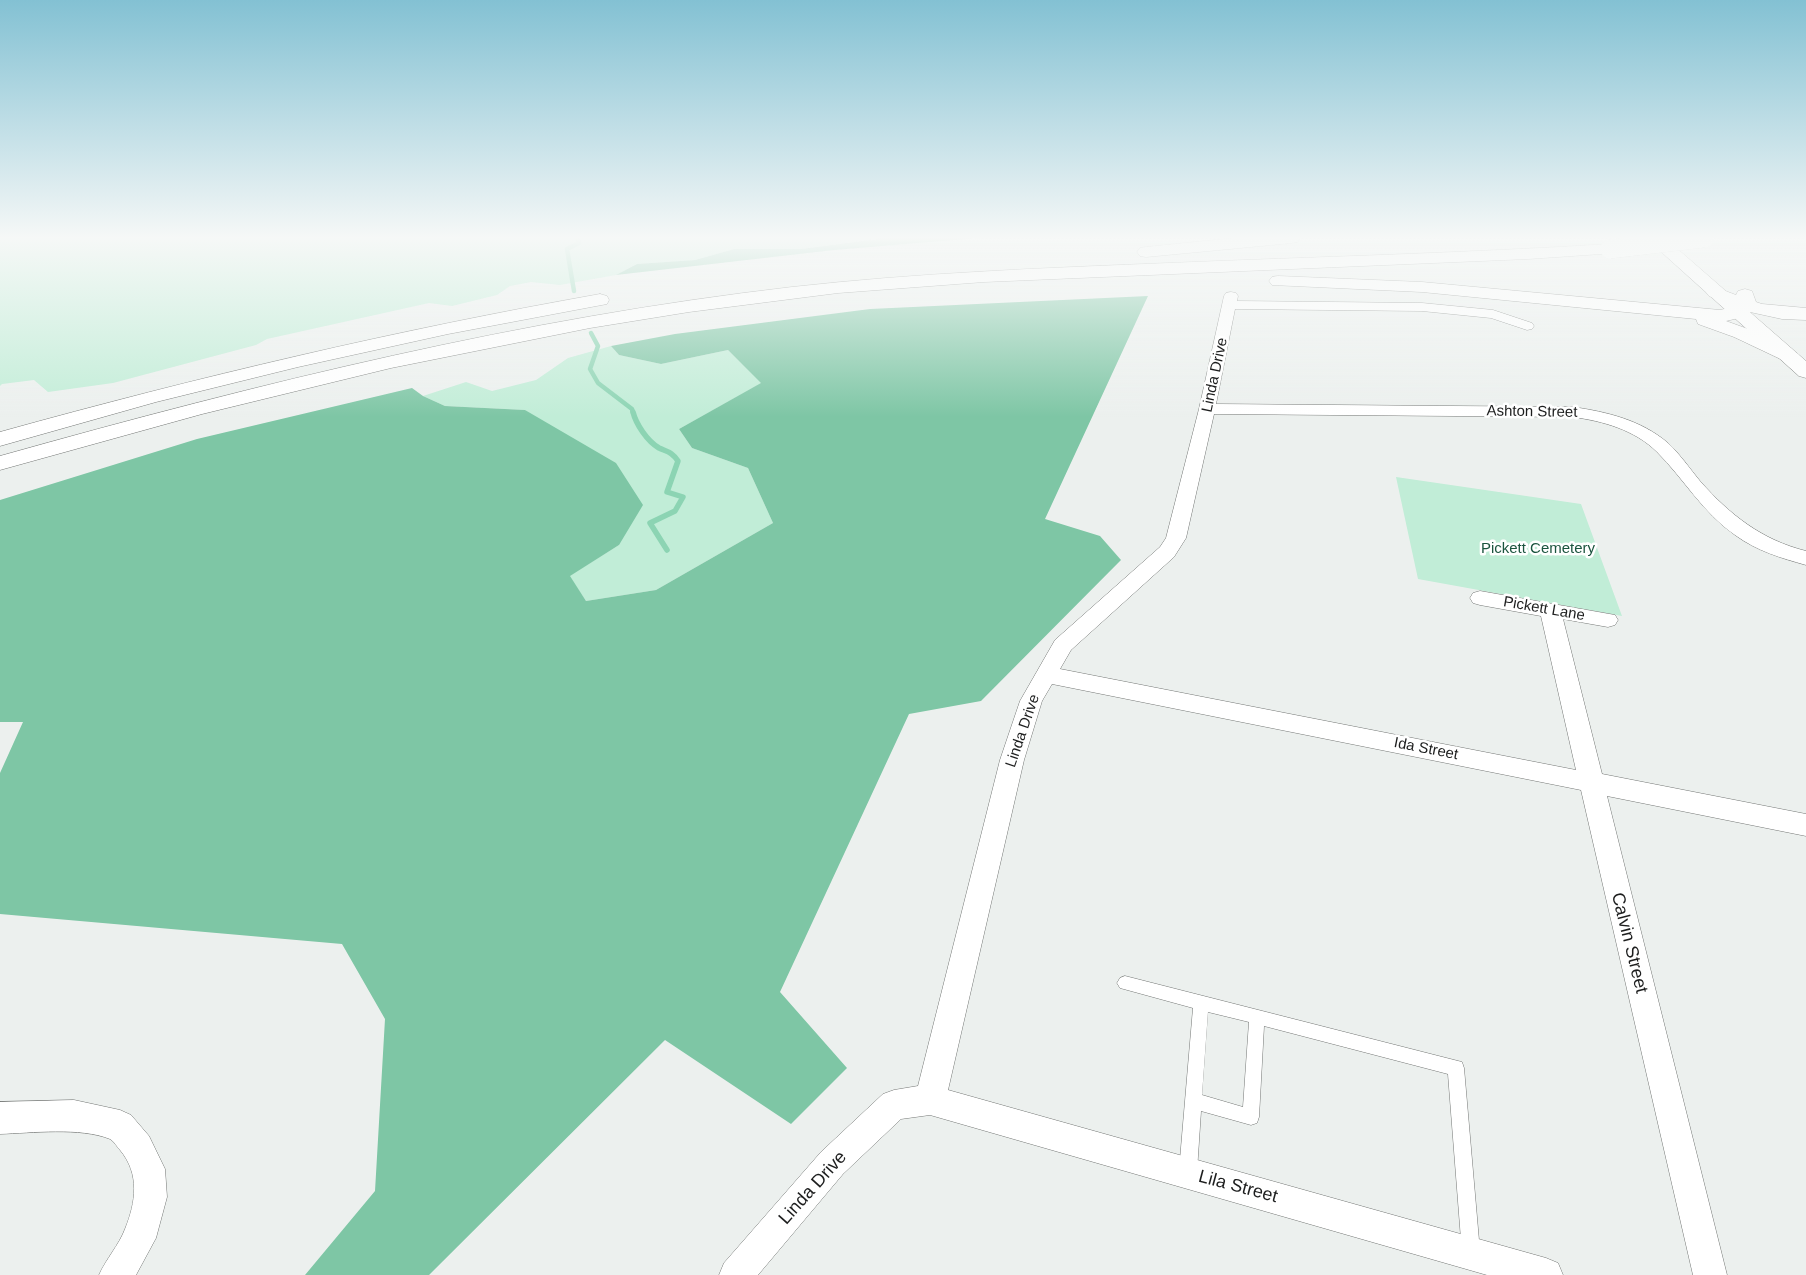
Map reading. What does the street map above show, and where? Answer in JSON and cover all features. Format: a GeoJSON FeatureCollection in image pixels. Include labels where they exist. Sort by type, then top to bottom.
{"type":"FeatureCollection","features":[{"type":"Feature","properties":{"kind":"main road"},"geometry":{"type":"LineString","coordinates":[[0,439],[152,397],[299,360],[455,326],[616,298]]}},
{"type":"Feature","properties":{"kind":"main road"},"geometry":{"type":"LineString","coordinates":[[0,463],[327,375],[470,344],[592,321],[693,305],[758,298]]}},
{"type":"Feature","properties":{"kind":"main road"},"geometry":{"type":"LineString","coordinates":[[1533,298],[1720,316],[1731,315],[1748,306]]}},
{"type":"Feature","properties":{"kind":"main road"},"geometry":{"type":"LineString","coordinates":[[1728,298],[1748,306],[1779,314],[1806,314]]}},
{"type":"Feature","properties":{"kind":"main road"},"geometry":{"type":"LineString","coordinates":[[1739,298],[1795,344]]}},
{"type":"Feature","properties":{"kind":"main road"},"geometry":{"type":"LineString","coordinates":[[1748,306],[1795,344],[1806,372]]}},
{"type":"Feature","properties":{"kind":"main road"},"geometry":{"type":"LineString","coordinates":[[1664,310],[1725,326],[1764,344],[1795,344]]}},
{"type":"Feature","properties":{"kind":"street","name":"Linda Drive"},"geometry":{"type":"LineString","coordinates":[[736,1275],[832,1163],[894,1105],[930,1100],[1012,760],[1031,701],[1063,645],[1167,552],[1176,538],[1231,300],[1422,307],[1493,314],[1516,320],[1527,326]]}},
{"type":"Feature","properties":{"kind":"street","name":"Ashton Street"},"geometry":{"type":"LineString","coordinates":[[1207,410],[1574,412],[1607,418],[1625,424],[1652,438],[1724,518],[1739,530],[1777,550],[1806,558]]}},
{"type":"Feature","properties":{"kind":"street","name":"Pickett Lane"},"geometry":{"type":"LineString","coordinates":[[1480,598],[1608,620]]}},
{"type":"Feature","properties":{"kind":"street","name":"Calvin Street"},"geometry":{"type":"LineString","coordinates":[[1550,610],[1710,1275]]}},
{"type":"Feature","properties":{"kind":"street","name":"Ida Street"},"geometry":{"type":"LineString","coordinates":[[1045,674],[1806,825]]}},
{"type":"Feature","properties":{"kind":"street","name":"Lila Street"},"geometry":{"type":"LineString","coordinates":[[930,1100],[1546,1275]]}},
{"type":"Feature","properties":{"kind":"street"},"geometry":{"type":"LineString","coordinates":[[0,1118],[74,1116],[120,1126],[138,1147],[149,1169],[151,1197],[139,1238],[116,1275]]}},
{"type":"Feature","properties":{"kind":"lane"},"geometry":{"type":"LineString","coordinates":[[1125,983],[1456,1068],[1471,1253]]}},
{"type":"Feature","properties":{"kind":"lane"},"geometry":{"type":"LineString","coordinates":[[1188,1173],[1201,1002]]}},
{"type":"Feature","properties":{"kind":"lane"},"geometry":{"type":"LineString","coordinates":[[1193,1101],[1251,1117],[1257,1017]]}},
{"type":"Feature","properties":{"kind":"green space"},"geometry":{"type":"Polygon","coordinates":[[[0,298],[487,298],[452,306],[429,303],[267,339],[256,345],[113,383],[48,392],[34,380],[2,384],[0,386],[0,298]]]}},
{"type":"Feature","properties":{"kind":"green space"},"geometry":{"type":"Polygon","coordinates":[[[1147,298],[1045,519],[1100,536],[1121,560],[981,701],[909,714],[780,992],[847,1068],[791,1124],[665,1040],[429,1275],[305,1275],[375,1191],[385,1019],[342,944],[0,914],[0,773],[23,722],[0,722],[0,500],[197,439],[412,388],[423,396],[445,406],[525,410],[616,463],[643,505],[619,545],[570,576],[586,601],[656,590],[773,523],[748,468],[692,448],[679,429],[761,383],[728,350],[661,364],[619,355],[611,346],[675,334],[870,309],[1147,298]]]}},
{"type":"Feature","properties":{"kind":"green space"},"geometry":{"type":"Polygon","coordinates":[[[611,346],[619,355],[661,364],[728,350],[762,383],[679,429],[692,448],[748,468],[773,523],[656,590],[586,601],[569,576],[619,545],[525,410],[445,406],[423,396],[466,382],[492,391],[536,380],[568,358],[611,346]]]}},
{"type":"Feature","properties":{"kind":"green space","name":"Pickett Cemetery"},"geometry":{"type":"Polygon","coordinates":[[[1396,477],[1581,504],[1622,616],[1418,579],[1396,477]]]}},
{"type":"Feature","properties":{"kind":"waterway"},"geometry":{"type":"LineString","coordinates":[[591,333],[598,346],[590,369],[598,383],[632,409],[633,413]]}},
{"type":"Feature","properties":{"kind":"waterway"},"geometry":{"type":"LineString","coordinates":[[633,412],[639,427],[646,437],[659,448],[672,454],[678,461],[667,492],[683,497],[675,511],[650,523],[667,550]]}}]}
